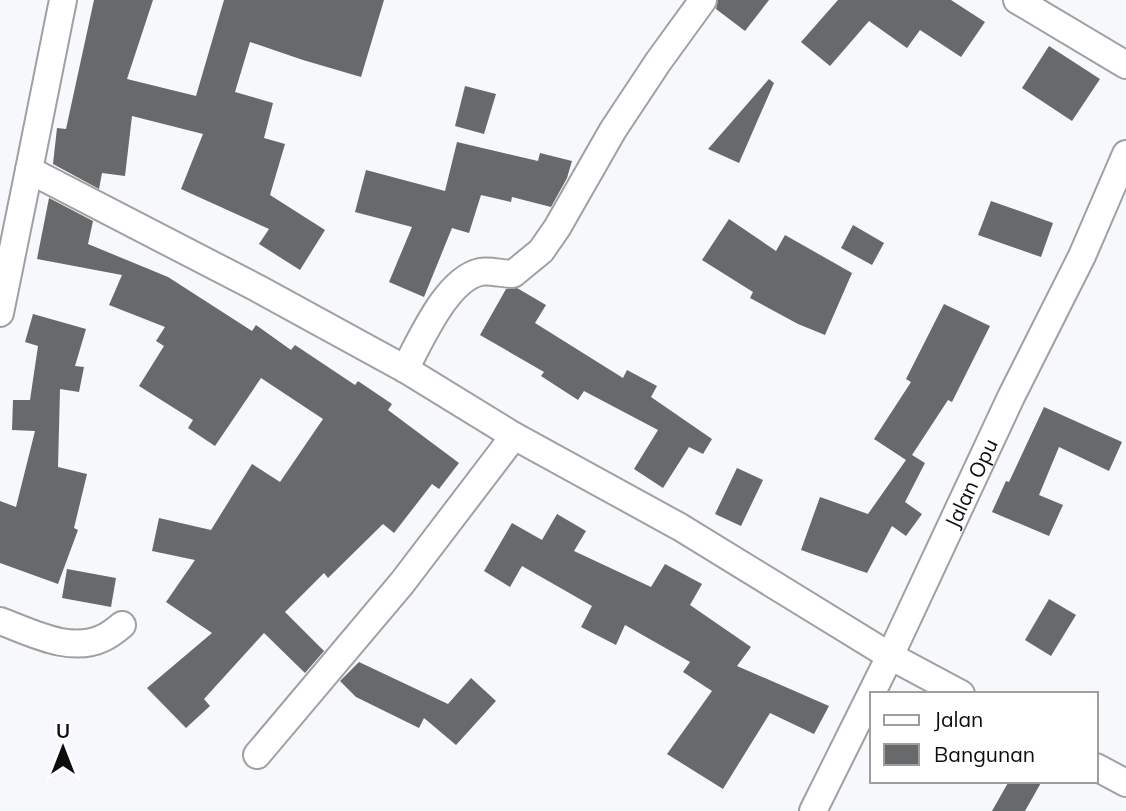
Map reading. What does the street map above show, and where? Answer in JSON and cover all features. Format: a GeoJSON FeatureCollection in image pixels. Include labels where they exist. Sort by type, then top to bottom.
{"type":"FeatureCollection","features":[{"type":"Feature","properties":{"kind":"street"},"geometry":{"type":"LineString","coordinates":[[0,313],[63,0]]}},
{"type":"Feature","properties":{"kind":"street"},"geometry":{"type":"LineString","coordinates":[[405,369],[450,293],[466,277],[484,271],[513,274],[541,251],[558,228],[613,130],[703,0]]}},
{"type":"Feature","properties":{"kind":"street"},"geometry":{"type":"LineString","coordinates":[[1017,0],[1126,65]]}},
{"type":"Feature","properties":{"kind":"street","name":"Jalan Opu"},"geometry":{"type":"LineString","coordinates":[[872,692],[1011,397],[1082,256],[1126,155]]}},
{"type":"Feature","properties":{"kind":"street"},"geometry":{"type":"LineString","coordinates":[[29,170],[257,288],[405,369],[514,436],[680,527],[890,656],[957,692]]}},
{"type":"Feature","properties":{"kind":"street"},"geometry":{"type":"LineString","coordinates":[[257,755],[402,583],[514,436]]}},
{"type":"Feature","properties":{"kind":"street"},"geometry":{"type":"LineString","coordinates":[[0,621],[61,642],[79,643],[104,638],[122,625]]}},
{"type":"Feature","properties":{"kind":"street","name":"Jalan Opu"},"geometry":{"type":"LineString","coordinates":[[813,811],[870,696]]}},
{"type":"Feature","properties":{"kind":"street"},"geometry":{"type":"LineString","coordinates":[[1098,768],[1126,783]]}},
{"type":"Feature","properties":{"kind":"building"},"geometry":{"type":"Polygon","coordinates":[[[94,0],[153,0],[127,79],[196,96],[224,0],[384,0],[361,77],[250,42],[235,92],[273,103],[264,138],[285,144],[270,195],[325,230],[300,270],[259,244],[269,229],[181,189],[203,134],[132,116],[125,176],[102,173],[99,189],[53,164],[57,128],[66,129],[94,0]]]}},
{"type":"Feature","properties":{"kind":"building"},"geometry":{"type":"Polygon","coordinates":[[[718,0],[769,0],[745,31],[716,9],[718,0]]]}},
{"type":"Feature","properties":{"kind":"building"},"geometry":{"type":"Polygon","coordinates":[[[838,0],[951,0],[985,22],[961,57],[920,30],[907,48],[869,21],[830,66],[801,42],[838,0]]]}},
{"type":"Feature","properties":{"kind":"building"},"geometry":{"type":"Polygon","coordinates":[[[1049,46],[1100,79],[1072,121],[1022,88],[1049,46]]]}},
{"type":"Feature","properties":{"kind":"building"},"geometry":{"type":"Polygon","coordinates":[[[769,79],[774,83],[739,163],[708,149],[769,79]]]}},
{"type":"Feature","properties":{"kind":"building"},"geometry":{"type":"Polygon","coordinates":[[[465,86],[496,94],[484,134],[455,126],[465,86]]]}},
{"type":"Feature","properties":{"kind":"building"},"geometry":{"type":"Polygon","coordinates":[[[457,142],[538,161],[540,153],[572,161],[567,178],[551,207],[512,197],[511,202],[481,195],[469,233],[452,228],[424,297],[389,282],[412,227],[355,212],[366,170],[445,191],[457,142]]]}},
{"type":"Feature","properties":{"kind":"building"},"geometry":{"type":"Polygon","coordinates":[[[49,198],[93,221],[88,244],[168,277],[252,331],[256,325],[291,350],[295,345],[355,385],[358,381],[392,404],[388,410],[459,463],[439,489],[432,484],[394,533],[383,524],[328,578],[324,573],[285,612],[324,651],[305,673],[264,633],[204,699],[210,706],[186,728],[147,688],[212,633],[166,602],[195,560],[152,551],[159,518],[211,530],[252,464],[280,482],[323,419],[261,378],[215,446],[188,428],[193,420],[139,386],[164,346],[156,341],[165,327],[109,305],[122,275],[37,259],[49,198]]]}},
{"type":"Feature","properties":{"kind":"building"},"geometry":{"type":"Polygon","coordinates":[[[991,201],[1053,223],[1041,257],[978,235],[991,201]]]}},
{"type":"Feature","properties":{"kind":"building"},"geometry":{"type":"Polygon","coordinates":[[[729,219],[776,251],[785,235],[852,273],[825,335],[750,298],[753,292],[702,260],[729,219]]]}},
{"type":"Feature","properties":{"kind":"building"},"geometry":{"type":"Polygon","coordinates":[[[853,225],[884,243],[872,265],[841,248],[853,225]]]}},
{"type":"Feature","properties":{"kind":"building"},"geometry":{"type":"Polygon","coordinates":[[[517,288],[546,305],[535,323],[623,378],[627,370],[657,386],[651,397],[712,439],[703,454],[689,447],[663,488],[634,469],[658,430],[584,391],[578,400],[541,376],[544,372],[480,335],[506,289],[517,288]]]}},
{"type":"Feature","properties":{"kind":"building"},"geometry":{"type":"Polygon","coordinates":[[[944,304],[990,326],[952,402],[948,400],[912,455],[925,463],[905,502],[922,514],[906,536],[892,526],[867,573],[801,550],[820,497],[868,514],[906,460],[874,439],[911,382],[906,379],[944,304]]]}},
{"type":"Feature","properties":{"kind":"building"},"geometry":{"type":"Polygon","coordinates":[[[33,314],[86,329],[75,366],[84,367],[79,392],[60,389],[58,467],[87,474],[74,528],[78,530],[58,584],[0,563],[0,501],[16,507],[35,431],[12,430],[13,400],[30,400],[38,346],[25,342],[33,314]]]}},
{"type":"Feature","properties":{"kind":"building"},"geometry":{"type":"Polygon","coordinates":[[[1044,407],[1122,442],[1109,471],[1059,447],[1039,495],[1063,505],[1049,536],[992,512],[1044,407]]]}},
{"type":"Feature","properties":{"kind":"building"},"geometry":{"type":"Polygon","coordinates":[[[737,468],[763,480],[741,526],[715,514],[737,468]]]}},
{"type":"Feature","properties":{"kind":"building"},"geometry":{"type":"Polygon","coordinates":[[[557,514],[586,531],[574,551],[651,587],[665,564],[702,584],[690,605],[751,647],[737,666],[829,706],[814,734],[770,713],[723,789],[667,754],[712,691],[683,672],[690,662],[625,625],[616,645],[581,627],[592,606],[522,566],[510,587],[484,571],[512,523],[542,540],[557,514]]]}},
{"type":"Feature","properties":{"kind":"building"},"geometry":{"type":"Polygon","coordinates":[[[67,569],[116,578],[111,607],[62,598],[67,569]]]}},
{"type":"Feature","properties":{"kind":"building"},"geometry":{"type":"Polygon","coordinates":[[[1049,599],[1076,615],[1051,656],[1025,640],[1049,599]]]}},
{"type":"Feature","properties":{"kind":"building"},"geometry":{"type":"Polygon","coordinates":[[[359,662],[448,704],[471,678],[496,701],[456,745],[424,718],[419,728],[356,697],[340,681],[359,662]]]}},
{"type":"Feature","properties":{"kind":"building"},"geometry":{"type":"Polygon","coordinates":[[[1008,783],[1041,783],[1025,811],[992,811],[1008,783]]]}}]}
